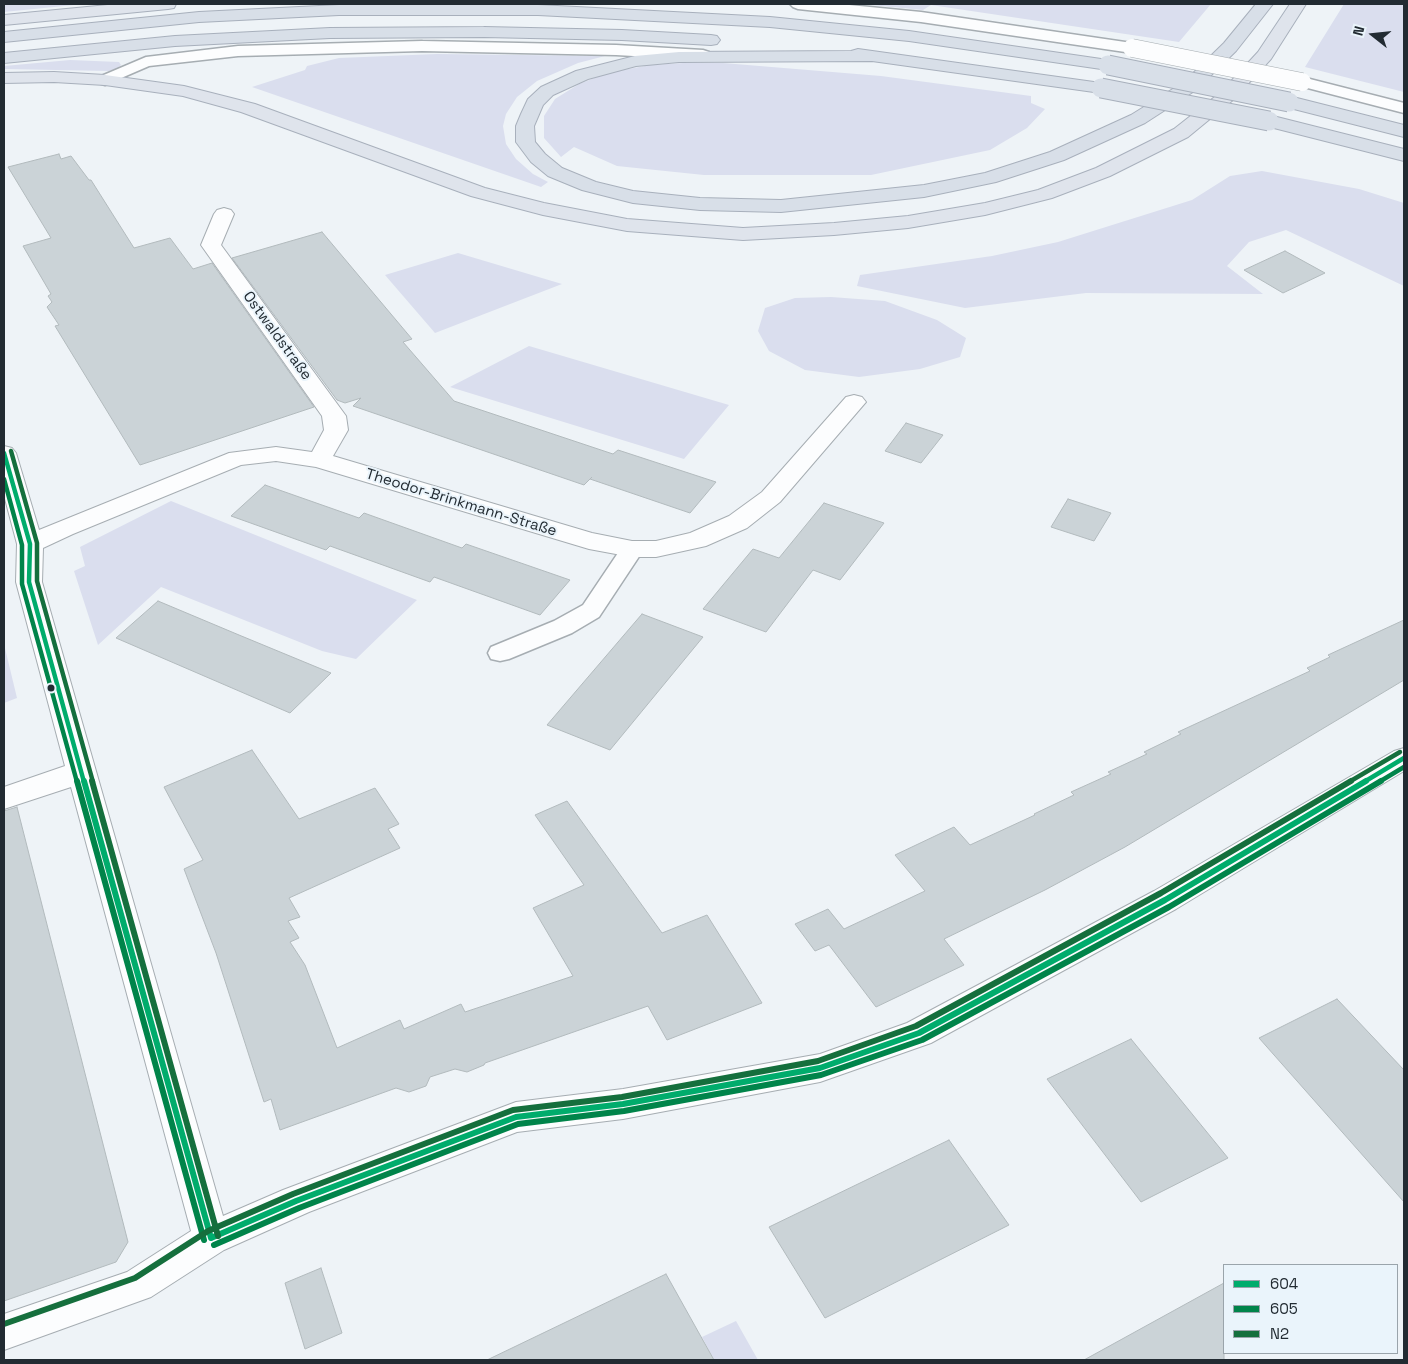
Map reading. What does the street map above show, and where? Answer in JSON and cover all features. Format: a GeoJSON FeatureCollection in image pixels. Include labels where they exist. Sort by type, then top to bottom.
{"type":"FeatureCollection","features":[{"type":"Feature","properties":{"kind":"highway"},"geometry":{"type":"LineString","coordinates":[[4,20],[91,10],[168,4]]}},
{"type":"Feature","properties":{"kind":"highway"},"geometry":{"type":"LineString","coordinates":[[877,56],[726,56],[679,57],[635,61],[582,74],[547,91],[535,104],[525,126],[526,142],[538,158],[555,172],[589,186],[633,197],[700,204],[780,206],[924,191],[989,178],[1057,156],[1138,119],[1190,86],[1230,47],[1265,4]]}},
{"type":"Feature","properties":{"kind":"highway"},"geometry":{"type":"LineString","coordinates":[[4,78],[54,77],[105,80],[184,91],[248,108],[478,192],[542,209],[627,225],[743,234],[834,229],[908,222],[985,209],[1045,194],[1103,172],[1181,133],[1227,96],[1265,55],[1298,4]]}},
{"type":"Feature","properties":{"kind":"highway"},"geometry":{"type":"LineString","coordinates":[[4,37],[199,18],[339,10],[538,10],[780,23],[919,37],[1108,65],[1290,102],[1404,131]]}},
{"type":"Feature","properties":{"kind":"highway"},"geometry":{"type":"LineString","coordinates":[[4,58],[175,41],[330,33],[484,32],[622,35],[726,41],[877,56],[1101,88],[1269,121],[1404,155]]}},
{"type":"Feature","properties":{"kind":"street","name":"Ostwaldstraße"},"geometry":{"type":"LineString","coordinates":[[224,214],[211,245],[334,416],[336,430],[319,460]]}},
{"type":"Feature","properties":{"kind":"street","name":"Theodor-Brinkmann-Straße"},"geometry":{"type":"LineString","coordinates":[[30,544],[64,528],[237,458],[276,454],[319,460],[589,541],[632,549],[656,549],[697,540],[738,522],[771,497],[854,402]]}},
{"type":"Feature","properties":{"kind":"street"},"geometry":{"type":"LineString","coordinates":[[4,453],[30,544],[29,582],[211,1238]]}},
{"type":"Feature","properties":{"kind":"street"},"geometry":{"type":"LineString","coordinates":[[4,1332],[138,1285],[211,1238],[296,1201],[516,1117],[624,1104],[820,1068],[919,1032],[1165,900],[1404,758]]}},
{"type":"Feature","properties":{"kind":"street"},"geometry":{"type":"LineString","coordinates":[[4,798],[81,772]]}},
{"type":"Feature","properties":{"kind":"lane"},"geometry":{"type":"LineString","coordinates":[[798,4],[920,17],[1132,48],[1302,82],[1404,108]]}},
{"type":"Feature","properties":{"kind":"lane"},"geometry":{"type":"LineString","coordinates":[[105,80],[146,62],[238,51],[422,46],[616,50],[726,56]]}},
{"type":"Feature","properties":{"kind":"lane"},"geometry":{"type":"LineString","coordinates":[[500,653],[563,628],[591,611],[632,549]]}},
{"type":"Feature","properties":{"kind":"shaded area"},"geometry":{"type":"Polygon","coordinates":[[[4,4],[84,4],[4,12],[4,4]]]}},
{"type":"Feature","properties":{"kind":"shaded area"},"geometry":{"type":"Polygon","coordinates":[[[862,4],[1211,4],[1179,42],[931,5],[923,10],[862,4]]]}},
{"type":"Feature","properties":{"kind":"shaded area"},"geometry":{"type":"Polygon","coordinates":[[[1344,4],[1404,4],[1404,92],[1305,67],[1344,4]]]}},
{"type":"Feature","properties":{"kind":"shaded area"},"geometry":{"type":"Polygon","coordinates":[[[437,54],[605,56],[578,63],[537,81],[517,97],[506,114],[503,126],[506,144],[516,159],[533,174],[548,182],[541,187],[252,87],[305,70],[307,66],[339,58],[437,54]]]}},
{"type":"Feature","properties":{"kind":"shaded area"},"geometry":{"type":"Polygon","coordinates":[[[70,60],[119,62],[121,65],[109,71],[4,69],[4,66],[70,60]]]}},
{"type":"Feature","properties":{"kind":"shaded area"},"geometry":{"type":"Polygon","coordinates":[[[723,63],[881,76],[1031,96],[1031,103],[1045,109],[1027,128],[990,150],[871,175],[704,175],[617,166],[574,147],[561,157],[544,138],[544,116],[555,99],[579,84],[607,73],[650,65],[723,63]]]}},
{"type":"Feature","properties":{"kind":"shaded area"},"geometry":{"type":"Polygon","coordinates":[[[1262,171],[1359,189],[1404,203],[1404,286],[1286,230],[1249,242],[1227,266],[1263,294],[1086,293],[965,308],[857,286],[860,275],[992,256],[1058,242],[1192,200],[1230,176],[1262,171]]]}},
{"type":"Feature","properties":{"kind":"shaded area"},"geometry":{"type":"Polygon","coordinates":[[[458,253],[562,284],[435,333],[385,275],[458,253]]]}},
{"type":"Feature","properties":{"kind":"shaded area"},"geometry":{"type":"Polygon","coordinates":[[[831,297],[885,301],[937,320],[966,338],[960,357],[920,369],[859,377],[805,370],[769,351],[758,331],[765,308],[795,298],[831,297]]]}},
{"type":"Feature","properties":{"kind":"shaded area"},"geometry":{"type":"Polygon","coordinates":[[[529,346],[729,405],[684,459],[450,387],[529,346]]]}},
{"type":"Feature","properties":{"kind":"shaded area"},"geometry":{"type":"Polygon","coordinates":[[[171,501],[417,600],[356,659],[322,651],[161,587],[98,645],[74,571],[85,566],[80,547],[171,501]]]}},
{"type":"Feature","properties":{"kind":"shaded area"},"geometry":{"type":"Polygon","coordinates":[[[4,644],[17,698],[4,703],[4,644]]]}},
{"type":"Feature","properties":{"kind":"shaded area"},"geometry":{"type":"Polygon","coordinates":[[[736,1321],[758,1360],[714,1360],[702,1337],[736,1321]]]}},
{"type":"Feature","properties":{"kind":"building"},"geometry":{"type":"Polygon","coordinates":[[[59,154],[61,159],[71,156],[89,180],[91,180],[134,248],[170,238],[193,269],[212,263],[314,407],[140,465],[55,326],[59,325],[47,307],[52,302],[48,296],[51,294],[23,246],[51,238],[8,167],[59,154]]]}},
{"type":"Feature","properties":{"kind":"building"},"geometry":{"type":"Polygon","coordinates":[[[322,232],[412,339],[403,342],[454,401],[613,454],[618,450],[716,482],[690,513],[590,479],[584,485],[353,406],[361,398],[345,403],[337,400],[232,258],[322,232]]]}},
{"type":"Feature","properties":{"kind":"building"},"geometry":{"type":"Polygon","coordinates":[[[1285,251],[1325,273],[1283,293],[1244,270],[1285,251]]]}},
{"type":"Feature","properties":{"kind":"building"},"geometry":{"type":"Polygon","coordinates":[[[906,423],[943,435],[921,463],[885,451],[906,423]]]}},
{"type":"Feature","properties":{"kind":"building"},"geometry":{"type":"Polygon","coordinates":[[[265,485],[359,518],[364,513],[462,548],[466,544],[570,580],[540,615],[434,577],[430,582],[330,546],[326,550],[231,516],[265,485]]]}},
{"type":"Feature","properties":{"kind":"building"},"geometry":{"type":"Polygon","coordinates":[[[1068,499],[1111,513],[1094,541],[1051,527],[1068,499]]]}},
{"type":"Feature","properties":{"kind":"building"},"geometry":{"type":"Polygon","coordinates":[[[824,503],[884,523],[840,580],[813,570],[766,632],[703,609],[753,549],[779,558],[824,503]]]}},
{"type":"Feature","properties":{"kind":"building"},"geometry":{"type":"Polygon","coordinates":[[[158,601],[331,673],[290,713],[116,638],[158,601]]]}},
{"type":"Feature","properties":{"kind":"building"},"geometry":{"type":"Polygon","coordinates":[[[642,614],[703,637],[610,750],[547,725],[642,614]]]}},
{"type":"Feature","properties":{"kind":"building"},"geometry":{"type":"Polygon","coordinates":[[[1404,620],[1404,680],[1125,847],[1045,890],[944,939],[964,965],[876,1007],[829,945],[815,951],[795,924],[828,909],[844,929],[925,891],[895,855],[954,827],[970,845],[1035,815],[1074,795],[1071,792],[1111,774],[1108,772],[1147,754],[1144,752],[1181,734],[1178,732],[1310,671],[1307,668],[1330,657],[1328,655],[1404,620]]]}},
{"type":"Feature","properties":{"kind":"building"},"geometry":{"type":"Polygon","coordinates":[[[252,750],[299,819],[375,788],[399,824],[388,829],[400,848],[289,898],[300,917],[288,921],[299,938],[290,942],[305,965],[337,1048],[400,1020],[404,1029],[461,1004],[465,1012],[573,976],[533,908],[584,885],[535,815],[567,801],[662,933],[707,915],[762,1003],[667,1040],[648,1006],[485,1063],[467,1072],[455,1069],[430,1077],[426,1086],[409,1092],[396,1088],[280,1130],[271,1099],[264,1102],[216,953],[184,869],[203,860],[164,787],[252,750]]]}},
{"type":"Feature","properties":{"kind":"building"},"geometry":{"type":"Polygon","coordinates":[[[17,807],[128,1242],[116,1262],[4,1301],[4,811],[17,807]]]}},
{"type":"Feature","properties":{"kind":"building"},"geometry":{"type":"Polygon","coordinates":[[[1337,999],[1404,1070],[1404,1202],[1259,1038],[1337,999]]]}},
{"type":"Feature","properties":{"kind":"building"},"geometry":{"type":"Polygon","coordinates":[[[1131,1039],[1228,1158],[1141,1202],[1047,1079],[1131,1039]]]}},
{"type":"Feature","properties":{"kind":"building"},"geometry":{"type":"Polygon","coordinates":[[[949,1140],[1009,1225],[825,1318],[769,1227],[949,1140]]]}},
{"type":"Feature","properties":{"kind":"building"},"geometry":{"type":"Polygon","coordinates":[[[321,1268],[342,1333],[305,1349],[285,1283],[321,1268]]]}},
{"type":"Feature","properties":{"kind":"building"},"geometry":{"type":"Polygon","coordinates":[[[666,1274],[714,1360],[487,1360],[666,1274]]]}},
{"type":"Feature","properties":{"kind":"building"},"geometry":{"type":"Polygon","coordinates":[[[1223,1284],[1224,1360],[1084,1360],[1223,1284]]]}},
{"type":"Feature","properties":{"kind":"transit line","name":"N2"},"geometry":{"type":"LineString","coordinates":[[11,451],[37,543],[37,581],[218,1236]]}},
{"type":"Feature","properties":{"kind":"transit line","name":"604"},"geometry":{"type":"LineString","coordinates":[[4,453],[30,544],[29,582],[211,1238]]}},
{"type":"Feature","properties":{"kind":"transit line","name":"605"},"geometry":{"type":"LineString","coordinates":[[4,479],[22,545],[22,584],[204,1240]]}},
{"type":"Feature","properties":{"kind":"transit line","name":"N2"},"geometry":{"type":"LineString","coordinates":[[4,1324],[135,1278],[208,1231],[293,1194],[513,1110],[622,1097],[818,1061],[916,1026],[1161,893],[1400,752]]}},
{"type":"Feature","properties":{"kind":"transit line","name":"604"},"geometry":{"type":"LineString","coordinates":[[211,1238],[296,1201],[516,1117],[623,1104],[820,1068],[919,1033],[1165,900],[1404,758]]}},
{"type":"Feature","properties":{"kind":"transit line","name":"605"},"geometry":{"type":"LineString","coordinates":[[214,1245],[299,1208],[518,1124],[624,1111],[821,1075],[922,1040],[1169,907],[1404,767]]}}]}
